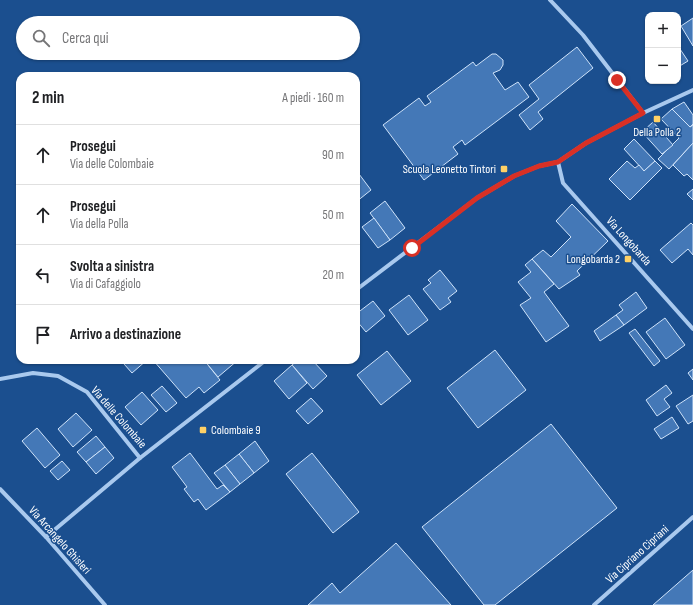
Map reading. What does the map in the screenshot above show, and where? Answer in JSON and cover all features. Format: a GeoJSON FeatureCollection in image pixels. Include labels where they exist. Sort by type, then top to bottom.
{"type":"FeatureCollection","features":[{"type":"Feature","properties":{"kind":"street"},"geometry":{"type":"LineString","coordinates":[[550,0],[583,35],[643,113]]}},
{"type":"Feature","properties":{"kind":"street"},"geometry":{"type":"LineString","coordinates":[[360,287],[477,198],[514,176],[539,166],[558,162],[586,143],[643,113],[693,90]]}},
{"type":"Feature","properties":{"kind":"street","name":"Via Longobarda"},"geometry":{"type":"LineString","coordinates":[[558,162],[564,183],[693,329]]}},
{"type":"Feature","properties":{"kind":"street","name":"Via delle Colombaie"},"geometry":{"type":"LineString","coordinates":[[0,379],[34,372],[58,376],[87,392],[140,458],[261,364]]}},
{"type":"Feature","properties":{"kind":"street"},"geometry":{"type":"LineString","coordinates":[[46,537],[140,458]]}},
{"type":"Feature","properties":{"kind":"street","name":"Via Arcangelo Ghisleri"},"geometry":{"type":"LineString","coordinates":[[0,489],[46,537],[105,605]]}},
{"type":"Feature","properties":{"kind":"street","name":"Via Cipriano Cipriani"},"geometry":{"type":"LineString","coordinates":[[594,605],[693,517]]}},
{"type":"Feature","properties":{"kind":"building"},"geometry":{"type":"Polygon","coordinates":[[[693,18],[693,46],[681,26],[693,18]]]}},
{"type":"Feature","properties":{"kind":"building"},"geometry":{"type":"Polygon","coordinates":[[[577,47],[593,68],[538,112],[543,119],[530,130],[519,115],[539,99],[529,85],[577,47]]]}},
{"type":"Feature","properties":{"kind":"building"},"geometry":{"type":"Polygon","coordinates":[[[681,50],[688,61],[681,65],[681,50]]]}},
{"type":"Feature","properties":{"kind":"building"},"geometry":{"type":"Polygon","coordinates":[[[492,54],[496,54],[503,60],[503,65],[500,70],[493,73],[505,90],[518,82],[529,97],[465,145],[462,140],[453,147],[458,154],[424,180],[383,125],[419,98],[425,106],[431,102],[427,96],[473,62],[476,66],[492,54]]]}},
{"type":"Feature","properties":{"kind":"building"},"geometry":{"type":"Polygon","coordinates":[[[684,102],[693,115],[693,124],[690,127],[672,109],[684,102]]]}},
{"type":"Feature","properties":{"kind":"building"},"geometry":{"type":"Polygon","coordinates":[[[672,109],[690,127],[693,125],[693,143],[669,169],[658,159],[679,138],[661,119],[672,109]]]}},
{"type":"Feature","properties":{"kind":"building"},"geometry":{"type":"Polygon","coordinates":[[[653,122],[673,145],[662,154],[642,132],[653,122]]]}},
{"type":"Feature","properties":{"kind":"building"},"geometry":{"type":"Polygon","coordinates":[[[634,139],[655,161],[644,171],[624,149],[634,139]]]}},
{"type":"Feature","properties":{"kind":"building"},"geometry":{"type":"Polygon","coordinates":[[[693,143],[693,180],[687,174],[684,176],[673,165],[693,143]]]}},
{"type":"Feature","properties":{"kind":"building"},"geometry":{"type":"Polygon","coordinates":[[[627,161],[635,168],[639,165],[644,171],[655,161],[662,168],[630,200],[609,179],[627,161]]]}},
{"type":"Feature","properties":{"kind":"building"},"geometry":{"type":"Polygon","coordinates":[[[360,175],[371,190],[360,199],[360,175]]]}},
{"type":"Feature","properties":{"kind":"building"},"geometry":{"type":"Polygon","coordinates":[[[693,189],[693,200],[687,194],[693,189]]]}},
{"type":"Feature","properties":{"kind":"building"},"geometry":{"type":"Polygon","coordinates":[[[385,201],[405,228],[390,240],[370,213],[385,201]]]}},
{"type":"Feature","properties":{"kind":"building"},"geometry":{"type":"Polygon","coordinates":[[[572,204],[608,241],[577,271],[580,275],[559,289],[532,259],[543,250],[551,257],[571,237],[556,221],[572,204]]]}},
{"type":"Feature","properties":{"kind":"building"},"geometry":{"type":"Polygon","coordinates":[[[374,218],[390,240],[378,248],[362,227],[374,218]]]}},
{"type":"Feature","properties":{"kind":"building"},"geometry":{"type":"Polygon","coordinates":[[[691,223],[693,225],[693,255],[688,249],[672,263],[660,250],[691,223]]]}},
{"type":"Feature","properties":{"kind":"building"},"geometry":{"type":"Polygon","coordinates":[[[532,259],[554,284],[544,292],[569,326],[546,342],[520,305],[531,298],[518,282],[531,272],[525,265],[532,259]]]}},
{"type":"Feature","properties":{"kind":"building"},"geometry":{"type":"Polygon","coordinates":[[[440,270],[457,291],[448,298],[451,302],[440,310],[423,289],[431,283],[428,280],[440,270]]]}},
{"type":"Feature","properties":{"kind":"building"},"geometry":{"type":"Polygon","coordinates":[[[636,292],[647,308],[624,325],[616,315],[623,310],[619,305],[636,292]]]}},
{"type":"Feature","properties":{"kind":"building"},"geometry":{"type":"Polygon","coordinates":[[[409,295],[428,320],[408,335],[389,310],[409,295]]]}},
{"type":"Feature","properties":{"kind":"building"},"geometry":{"type":"Polygon","coordinates":[[[373,301],[385,316],[366,332],[360,325],[360,311],[373,301]]]}},
{"type":"Feature","properties":{"kind":"building"},"geometry":{"type":"Polygon","coordinates":[[[616,315],[624,325],[600,341],[594,331],[616,315]]]}},
{"type":"Feature","properties":{"kind":"building"},"geometry":{"type":"Polygon","coordinates":[[[665,318],[685,345],[666,359],[646,332],[665,318]]]}},
{"type":"Feature","properties":{"kind":"building"},"geometry":{"type":"Polygon","coordinates":[[[635,329],[660,361],[654,366],[629,333],[635,329]]]}},
{"type":"Feature","properties":{"kind":"building"},"geometry":{"type":"Polygon","coordinates":[[[495,350],[526,390],[478,428],[447,388],[495,350]]]}},
{"type":"Feature","properties":{"kind":"building"},"geometry":{"type":"Polygon","coordinates":[[[387,351],[411,381],[381,405],[357,375],[387,351]]]}},
{"type":"Feature","properties":{"kind":"building"},"geometry":{"type":"Polygon","coordinates":[[[124,364],[142,364],[132,373],[124,364]]]}},
{"type":"Feature","properties":{"kind":"building"},"geometry":{"type":"Polygon","coordinates":[[[156,364],[207,364],[220,380],[204,393],[199,387],[186,398],[156,364]]]}},
{"type":"Feature","properties":{"kind":"building"},"geometry":{"type":"Polygon","coordinates":[[[207,364],[233,364],[218,377],[207,364]]]}},
{"type":"Feature","properties":{"kind":"building"},"geometry":{"type":"Polygon","coordinates":[[[316,364],[327,376],[313,389],[292,365],[316,364]]]}},
{"type":"Feature","properties":{"kind":"building"},"geometry":{"type":"Polygon","coordinates":[[[292,365],[307,383],[289,399],[274,381],[292,365]]]}},
{"type":"Feature","properties":{"kind":"building"},"geometry":{"type":"Polygon","coordinates":[[[693,369],[693,380],[688,373],[693,369]]]}},
{"type":"Feature","properties":{"kind":"building"},"geometry":{"type":"Polygon","coordinates":[[[666,385],[672,393],[664,399],[670,407],[657,416],[646,400],[666,385]]]}},
{"type":"Feature","properties":{"kind":"building"},"geometry":{"type":"Polygon","coordinates":[[[162,386],[177,403],[166,412],[151,395],[162,386]]]}},
{"type":"Feature","properties":{"kind":"building"},"geometry":{"type":"Polygon","coordinates":[[[142,392],[158,410],[141,425],[125,407],[142,392]]]}},
{"type":"Feature","properties":{"kind":"building"},"geometry":{"type":"Polygon","coordinates":[[[693,395],[693,421],[688,424],[676,406],[693,395]]]}},
{"type":"Feature","properties":{"kind":"building"},"geometry":{"type":"Polygon","coordinates":[[[311,398],[323,411],[308,424],[296,411],[311,398]]]}},
{"type":"Feature","properties":{"kind":"building"},"geometry":{"type":"Polygon","coordinates":[[[76,413],[92,430],[73,447],[58,429],[76,413]]]}},
{"type":"Feature","properties":{"kind":"building"},"geometry":{"type":"Polygon","coordinates":[[[672,417],[679,428],[661,439],[654,429],[672,417]]]}},
{"type":"Feature","properties":{"kind":"building"},"geometry":{"type":"Polygon","coordinates":[[[551,424],[617,508],[495,605],[484,605],[422,527],[551,424]]]}},
{"type":"Feature","properties":{"kind":"building"},"geometry":{"type":"Polygon","coordinates":[[[37,428],[60,455],[45,468],[22,441],[37,428]]]}},
{"type":"Feature","properties":{"kind":"building"},"geometry":{"type":"Polygon","coordinates":[[[96,436],[105,447],[86,462],[77,452],[96,436]]]}},
{"type":"Feature","properties":{"kind":"building"},"geometry":{"type":"Polygon","coordinates":[[[255,441],[269,461],[254,473],[239,454],[255,441]]]}},
{"type":"Feature","properties":{"kind":"building"},"geometry":{"type":"Polygon","coordinates":[[[105,447],[114,458],[96,474],[86,462],[105,447]]]}},
{"type":"Feature","properties":{"kind":"building"},"geometry":{"type":"Polygon","coordinates":[[[190,453],[217,489],[223,485],[230,492],[206,510],[198,499],[194,502],[184,489],[187,487],[172,467],[190,453]]]}},
{"type":"Feature","properties":{"kind":"building"},"geometry":{"type":"Polygon","coordinates":[[[312,453],[359,512],[333,533],[286,474],[312,453]]]}},
{"type":"Feature","properties":{"kind":"building"},"geometry":{"type":"Polygon","coordinates":[[[239,454],[254,473],[240,484],[225,465],[239,454]]]}},
{"type":"Feature","properties":{"kind":"building"},"geometry":{"type":"Polygon","coordinates":[[[62,461],[70,470],[58,480],[50,471],[62,461]]]}},
{"type":"Feature","properties":{"kind":"building"},"geometry":{"type":"Polygon","coordinates":[[[225,465],[240,484],[230,492],[214,473],[225,465]]]}},
{"type":"Feature","properties":{"kind":"building"},"geometry":{"type":"Polygon","coordinates":[[[396,543],[451,605],[308,605],[332,583],[340,593],[396,543]]]}},
{"type":"Feature","properties":{"kind":"building"},"geometry":{"type":"Polygon","coordinates":[[[693,570],[693,605],[653,605],[693,570]]]}},
{"type":"Feature","properties":{"kind":"place","name":"Della Polla 2"},"geometry":{"type":"Point","coordinates":[657,119]}},
{"type":"Feature","properties":{"kind":"place","name":"Scuola Leonetto Tintori"},"geometry":{"type":"Point","coordinates":[504,169]}},
{"type":"Feature","properties":{"kind":"place","name":"Longobarda 2"},"geometry":{"type":"Point","coordinates":[628,259]}},
{"type":"Feature","properties":{"kind":"place","name":"Colombaie 9"},"geometry":{"type":"Point","coordinates":[203,430]}},
{"type":"Feature","properties":{"kind":"route"},"geometry":{"type":"LineString","coordinates":[[412,248],[477,198],[514,176],[539,166],[558,162],[586,143],[643,113],[617,80]]}}]}
